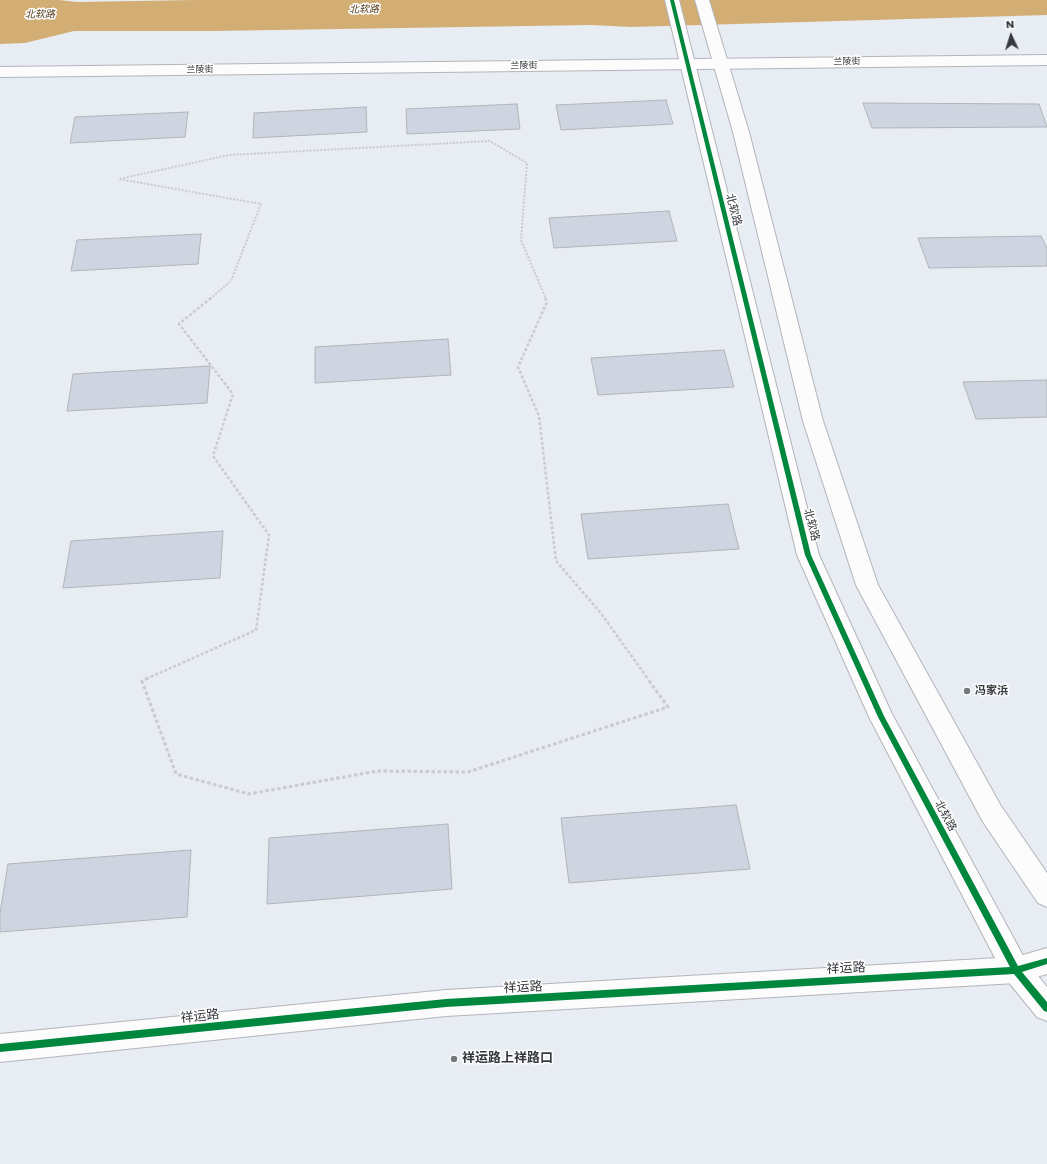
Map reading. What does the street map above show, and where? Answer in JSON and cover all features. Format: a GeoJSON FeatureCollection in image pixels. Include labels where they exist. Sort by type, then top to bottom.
{"type":"FeatureCollection","features":[{"type":"Feature","properties":{"kind":"street","name":"北软路"},"geometry":{"type":"LineString","coordinates":[[672,0],[808,555],[881,717],[1016,970],[1047,1008]]}},
{"type":"Feature","properties":{"kind":"street"},"geometry":{"type":"LineString","coordinates":[[702,0],[741,132],[812,421],[867,585],[992,814],[1047,895]]}},
{"type":"Feature","properties":{"kind":"street","name":"兰陵街"},"geometry":{"type":"LineString","coordinates":[[0,72],[1047,60]]}},
{"type":"Feature","properties":{"kind":"street","name":"祥运路"},"geometry":{"type":"LineString","coordinates":[[0,1048],[446,1003],[1016,970],[1047,961]]}},
{"type":"Feature","properties":{"kind":"path"},"geometry":{"type":"LineString","coordinates":[[490,141],[528,163],[521,240],[547,302],[518,367],[539,416],[556,561],[600,612],[668,707],[468,772],[377,770],[249,794],[176,774],[142,681],[256,630],[269,535],[213,456],[233,394],[179,324],[230,281],[261,204],[119,179],[229,155],[490,141]]}},
{"type":"Feature","properties":{"kind":"water"},"geometry":{"type":"Polygon","coordinates":[[[0,0],[59,0],[77,2],[193,0],[1047,0],[1047,15],[631,27],[591,25],[213,31],[74,31],[25,43],[0,44],[0,0]]]}},
{"type":"Feature","properties":{"kind":"building"},"geometry":{"type":"Polygon","coordinates":[[[666,100],[673,124],[561,130],[556,105],[666,100]]]}},
{"type":"Feature","properties":{"kind":"building"},"geometry":{"type":"Polygon","coordinates":[[[863,103],[1039,104],[1047,127],[872,128],[863,103]]]}},
{"type":"Feature","properties":{"kind":"building"},"geometry":{"type":"Polygon","coordinates":[[[517,104],[520,129],[407,134],[406,109],[517,104]]]}},
{"type":"Feature","properties":{"kind":"building"},"geometry":{"type":"Polygon","coordinates":[[[366,107],[367,132],[253,138],[254,113],[366,107]]]}},
{"type":"Feature","properties":{"kind":"building"},"geometry":{"type":"Polygon","coordinates":[[[188,112],[185,137],[70,143],[75,117],[188,112]]]}},
{"type":"Feature","properties":{"kind":"building"},"geometry":{"type":"Polygon","coordinates":[[[669,211],[677,241],[554,248],[549,218],[669,211]]]}},
{"type":"Feature","properties":{"kind":"building"},"geometry":{"type":"Polygon","coordinates":[[[201,234],[198,264],[71,271],[77,240],[201,234]]]}},
{"type":"Feature","properties":{"kind":"building"},"geometry":{"type":"Polygon","coordinates":[[[1041,236],[1047,248],[1047,266],[929,268],[918,238],[1041,236]]]}},
{"type":"Feature","properties":{"kind":"building"},"geometry":{"type":"Polygon","coordinates":[[[448,339],[451,375],[315,383],[315,347],[448,339]]]}},
{"type":"Feature","properties":{"kind":"building"},"geometry":{"type":"Polygon","coordinates":[[[724,350],[734,387],[598,395],[591,358],[724,350]]]}},
{"type":"Feature","properties":{"kind":"building"},"geometry":{"type":"Polygon","coordinates":[[[210,366],[207,403],[67,411],[73,374],[210,366]]]}},
{"type":"Feature","properties":{"kind":"building"},"geometry":{"type":"Polygon","coordinates":[[[1047,380],[1047,417],[976,419],[963,382],[1047,380]]]}},
{"type":"Feature","properties":{"kind":"building"},"geometry":{"type":"Polygon","coordinates":[[[728,504],[739,549],[588,559],[581,514],[728,504]]]}},
{"type":"Feature","properties":{"kind":"building"},"geometry":{"type":"Polygon","coordinates":[[[223,531],[220,578],[63,588],[71,541],[223,531]]]}},
{"type":"Feature","properties":{"kind":"building"},"geometry":{"type":"Polygon","coordinates":[[[736,805],[750,869],[569,883],[561,818],[736,805]]]}},
{"type":"Feature","properties":{"kind":"building"},"geometry":{"type":"Polygon","coordinates":[[[448,824],[452,889],[267,904],[269,838],[448,824]]]}},
{"type":"Feature","properties":{"kind":"building"},"geometry":{"type":"Polygon","coordinates":[[[191,850],[187,917],[0,932],[0,913],[8,864],[191,850]]]}},
{"type":"Feature","properties":{"kind":"cycle path"},"geometry":{"type":"LineString","coordinates":[[672,0],[808,555],[881,717],[1016,970],[1047,1008]]}},
{"type":"Feature","properties":{"kind":"cycle path"},"geometry":{"type":"LineString","coordinates":[[0,1048],[446,1003],[1016,970],[1047,961]]}},
{"type":"Feature","properties":{"kind":"place","name":"冯家浜"},"geometry":{"type":"Point","coordinates":[967,691]}},
{"type":"Feature","properties":{"kind":"place","name":"祥运路上祥路口"},"geometry":{"type":"Point","coordinates":[454,1059]}}]}
